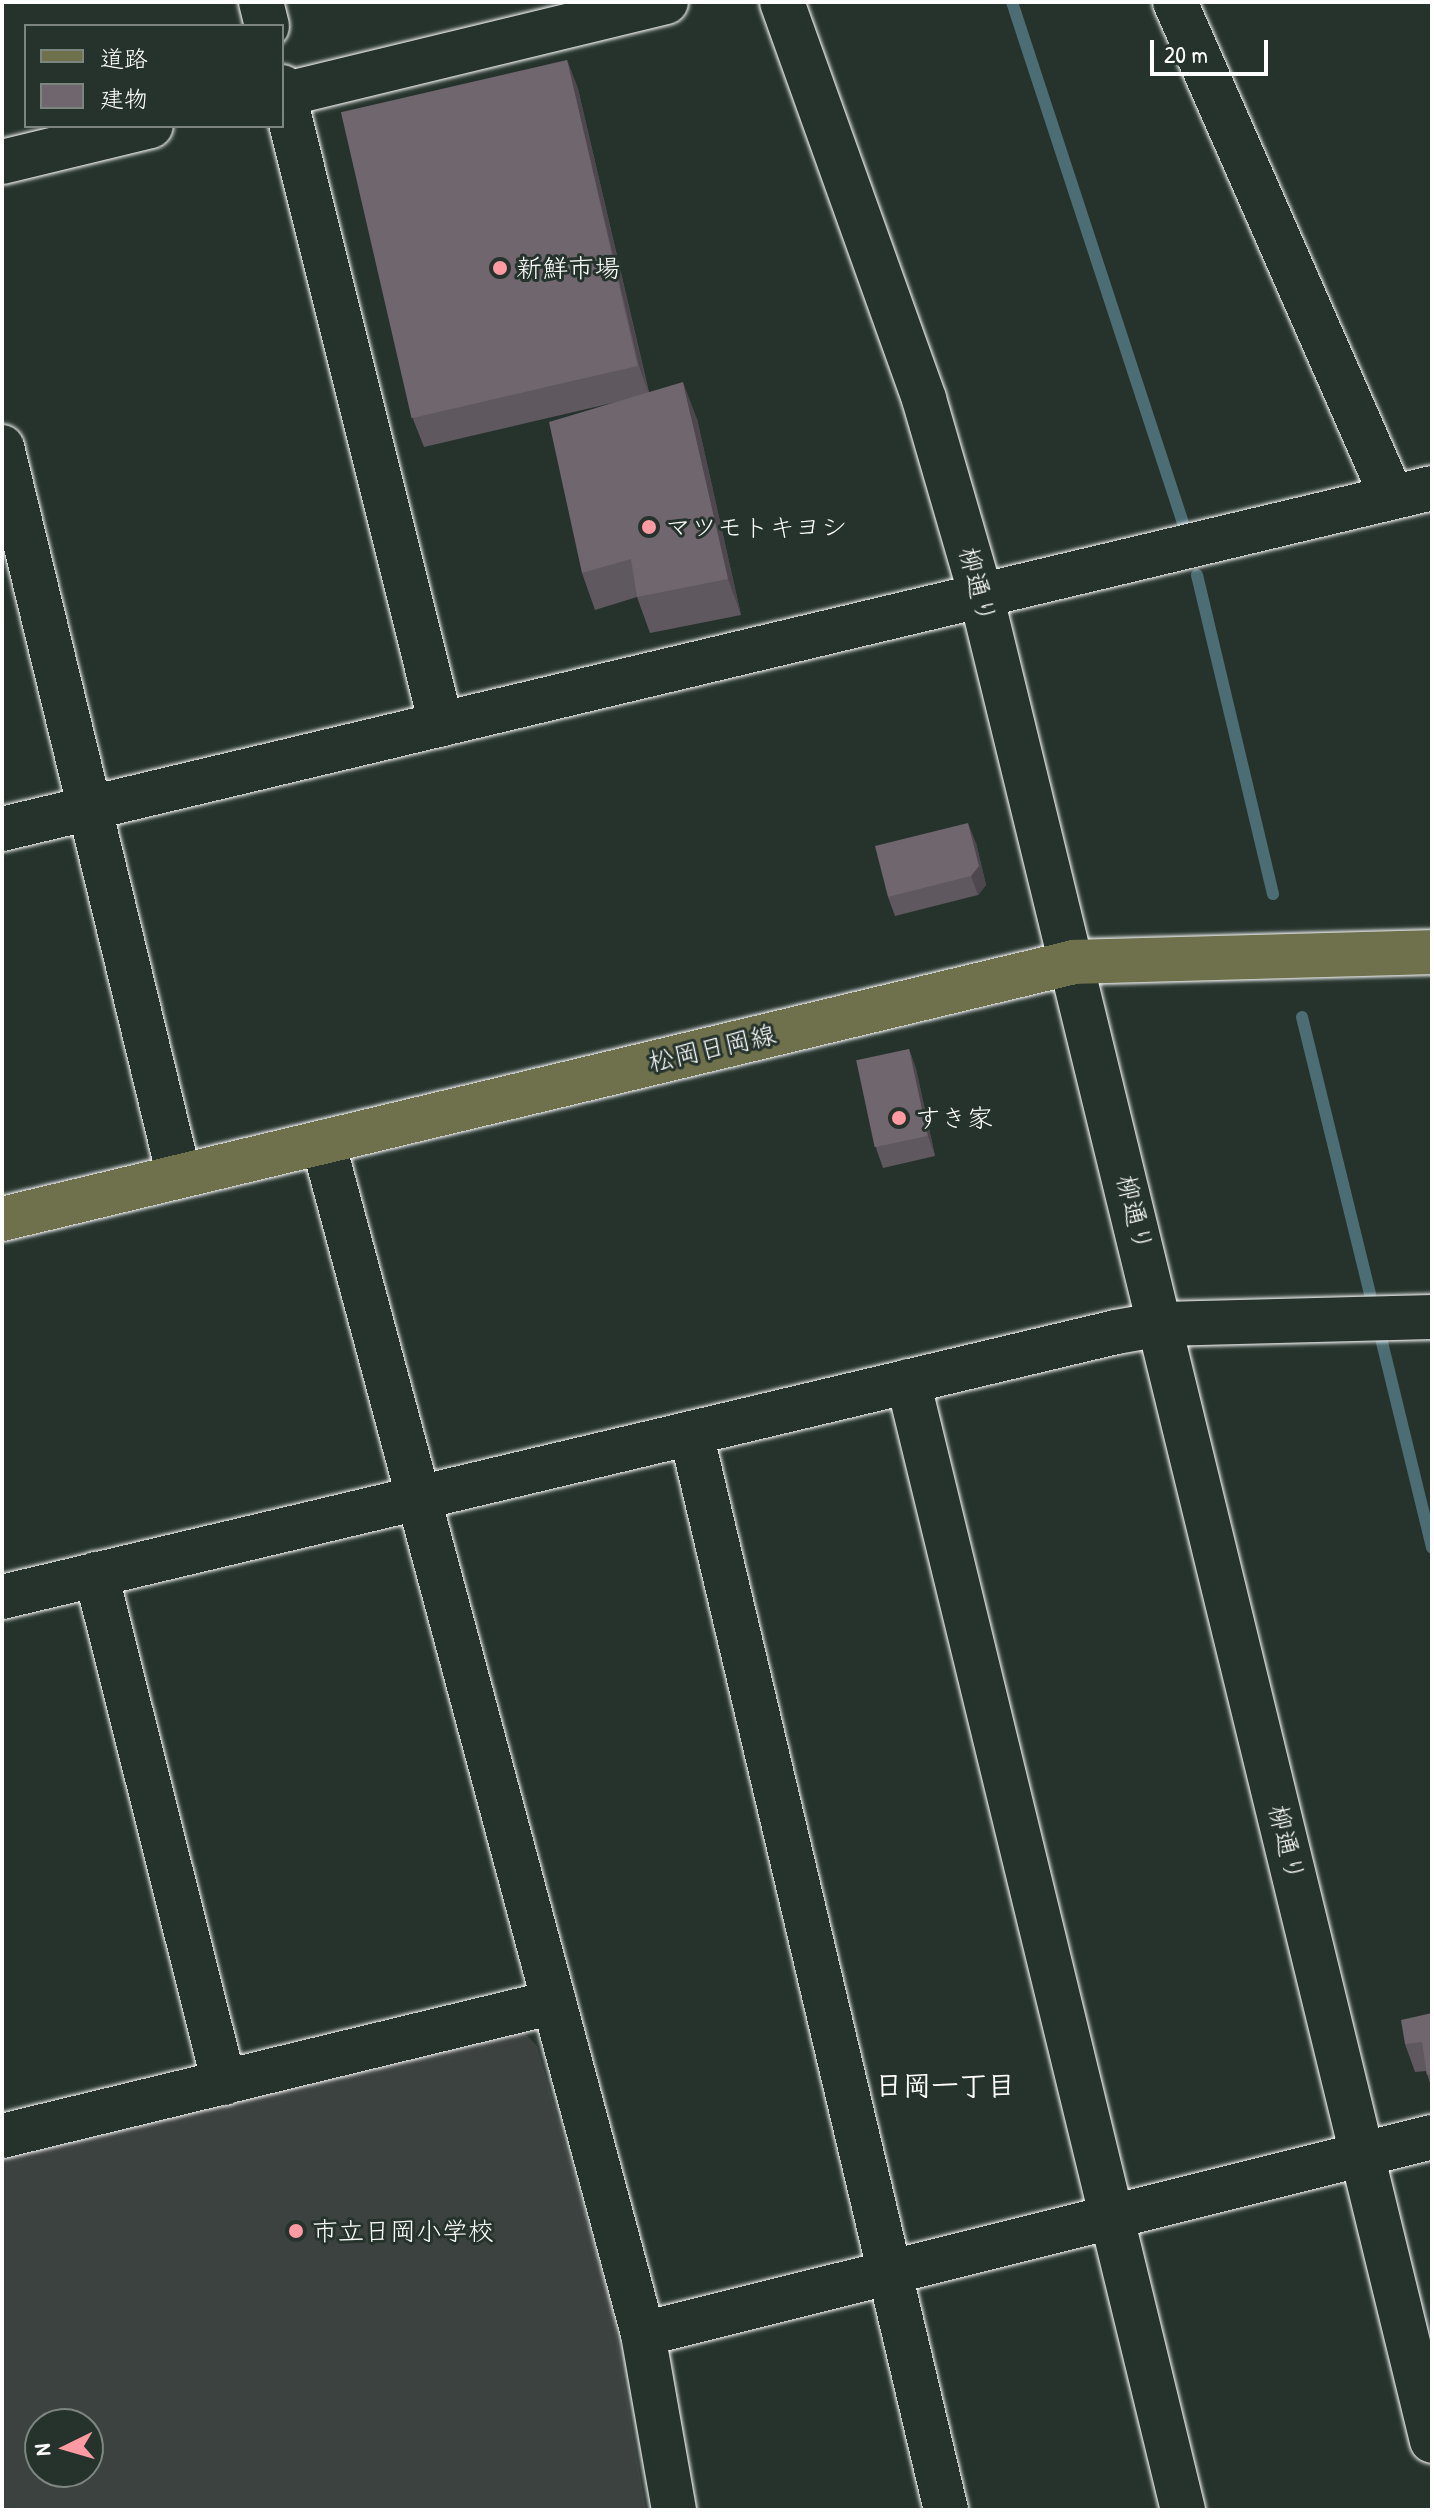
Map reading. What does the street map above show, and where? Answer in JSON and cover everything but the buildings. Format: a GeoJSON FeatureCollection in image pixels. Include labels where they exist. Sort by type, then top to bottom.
{"type":"FeatureCollection","features":[{"type":"Feature","properties":{"kind":"main road","name":"松岡日岡線"},"geometry":{"type":"LineString","coordinates":[[2,1219],[1074,962],[1432,952]]}},
{"type":"Feature","properties":{"kind":"street"},"geometry":{"type":"LineString","coordinates":[[261,2],[266,24]]}},
{"type":"Feature","properties":{"kind":"street"},"geometry":{"type":"LineString","coordinates":[[284,92],[666,2]]}},
{"type":"Feature","properties":{"kind":"street","name":"柳通り"},"geometry":{"type":"LineString","coordinates":[[782,2],[924,399],[981,595],[1074,962],[1432,2441]]}},
{"type":"Feature","properties":{"kind":"street"},"geometry":{"type":"LineString","coordinates":[[2,829],[1412,493],[1175,2]]}},
{"type":"Feature","properties":{"kind":"street"},"geometry":{"type":"LineString","coordinates":[[284,96],[441,724]]}},
{"type":"Feature","properties":{"kind":"street"},"geometry":{"type":"LineString","coordinates":[[2,162],[143,128]]}},
{"type":"Feature","properties":{"kind":"street"},"geometry":{"type":"LineString","coordinates":[[2,447],[179,1176]]}},
{"type":"Feature","properties":{"kind":"street"},"geometry":{"type":"LineString","coordinates":[[323,1142],[643,2334],[674,2510]]}},
{"type":"Feature","properties":{"kind":"street"},"geometry":{"type":"LineString","coordinates":[[2,1597],[908,1381],[1162,1324],[1432,1317]]}},
{"type":"Feature","properties":{"kind":"street"},"geometry":{"type":"LineString","coordinates":[[908,1381],[1183,2510]]}},
{"type":"Feature","properties":{"kind":"street"},"geometry":{"type":"LineString","coordinates":[[691,1433],[893,2272],[946,2510]]}},
{"type":"Feature","properties":{"kind":"street"},"geometry":{"type":"LineString","coordinates":[[96,1574],[224,2083]]}},
{"type":"Feature","properties":{"kind":"street"},"geometry":{"type":"LineString","coordinates":[[2,2136],[554,2002]]}},
{"type":"Feature","properties":{"kind":"street"},"geometry":{"type":"LineString","coordinates":[[643,2334],[1432,2137]]}},
{"type":"Feature","properties":{"kind":"shaded area","name":"市立日岡小学校"},"geometry":{"type":"Polygon","coordinates":[[[523,2031],[537,2046],[612,2308],[646,2510],[2,2510],[2,2154],[523,2031]]]}},
{"type":"Feature","properties":{"kind":"waterway"},"geometry":{"type":"LineString","coordinates":[[1012,2],[1183,523]]}},
{"type":"Feature","properties":{"kind":"waterway"},"geometry":{"type":"LineString","coordinates":[[1197,575],[1273,894]]}},
{"type":"Feature","properties":{"kind":"waterway"},"geometry":{"type":"LineString","coordinates":[[1302,1017],[1370,1294]]}},
{"type":"Feature","properties":{"kind":"waterway"},"geometry":{"type":"LineString","coordinates":[[1380,1334],[1432,1548]]}},
{"type":"Feature","properties":{"kind":"place","name":"新鮮市場"},"geometry":{"type":"Point","coordinates":[500,268]}},
{"type":"Feature","properties":{"kind":"place","name":"マツモトキヨシ"},"geometry":{"type":"Point","coordinates":[649,527]}},
{"type":"Feature","properties":{"kind":"place","name":"すき家"},"geometry":{"type":"Point","coordinates":[899,1118]}},
{"type":"Feature","properties":{"kind":"place","name":"市立日岡小学校"},"geometry":{"type":"Point","coordinates":[296,2231]}},
{"type":"Feature","properties":{"kind":"district","name":"日岡一丁目"},"geometry":{"type":"Point","coordinates":[945,2085]}}]}
